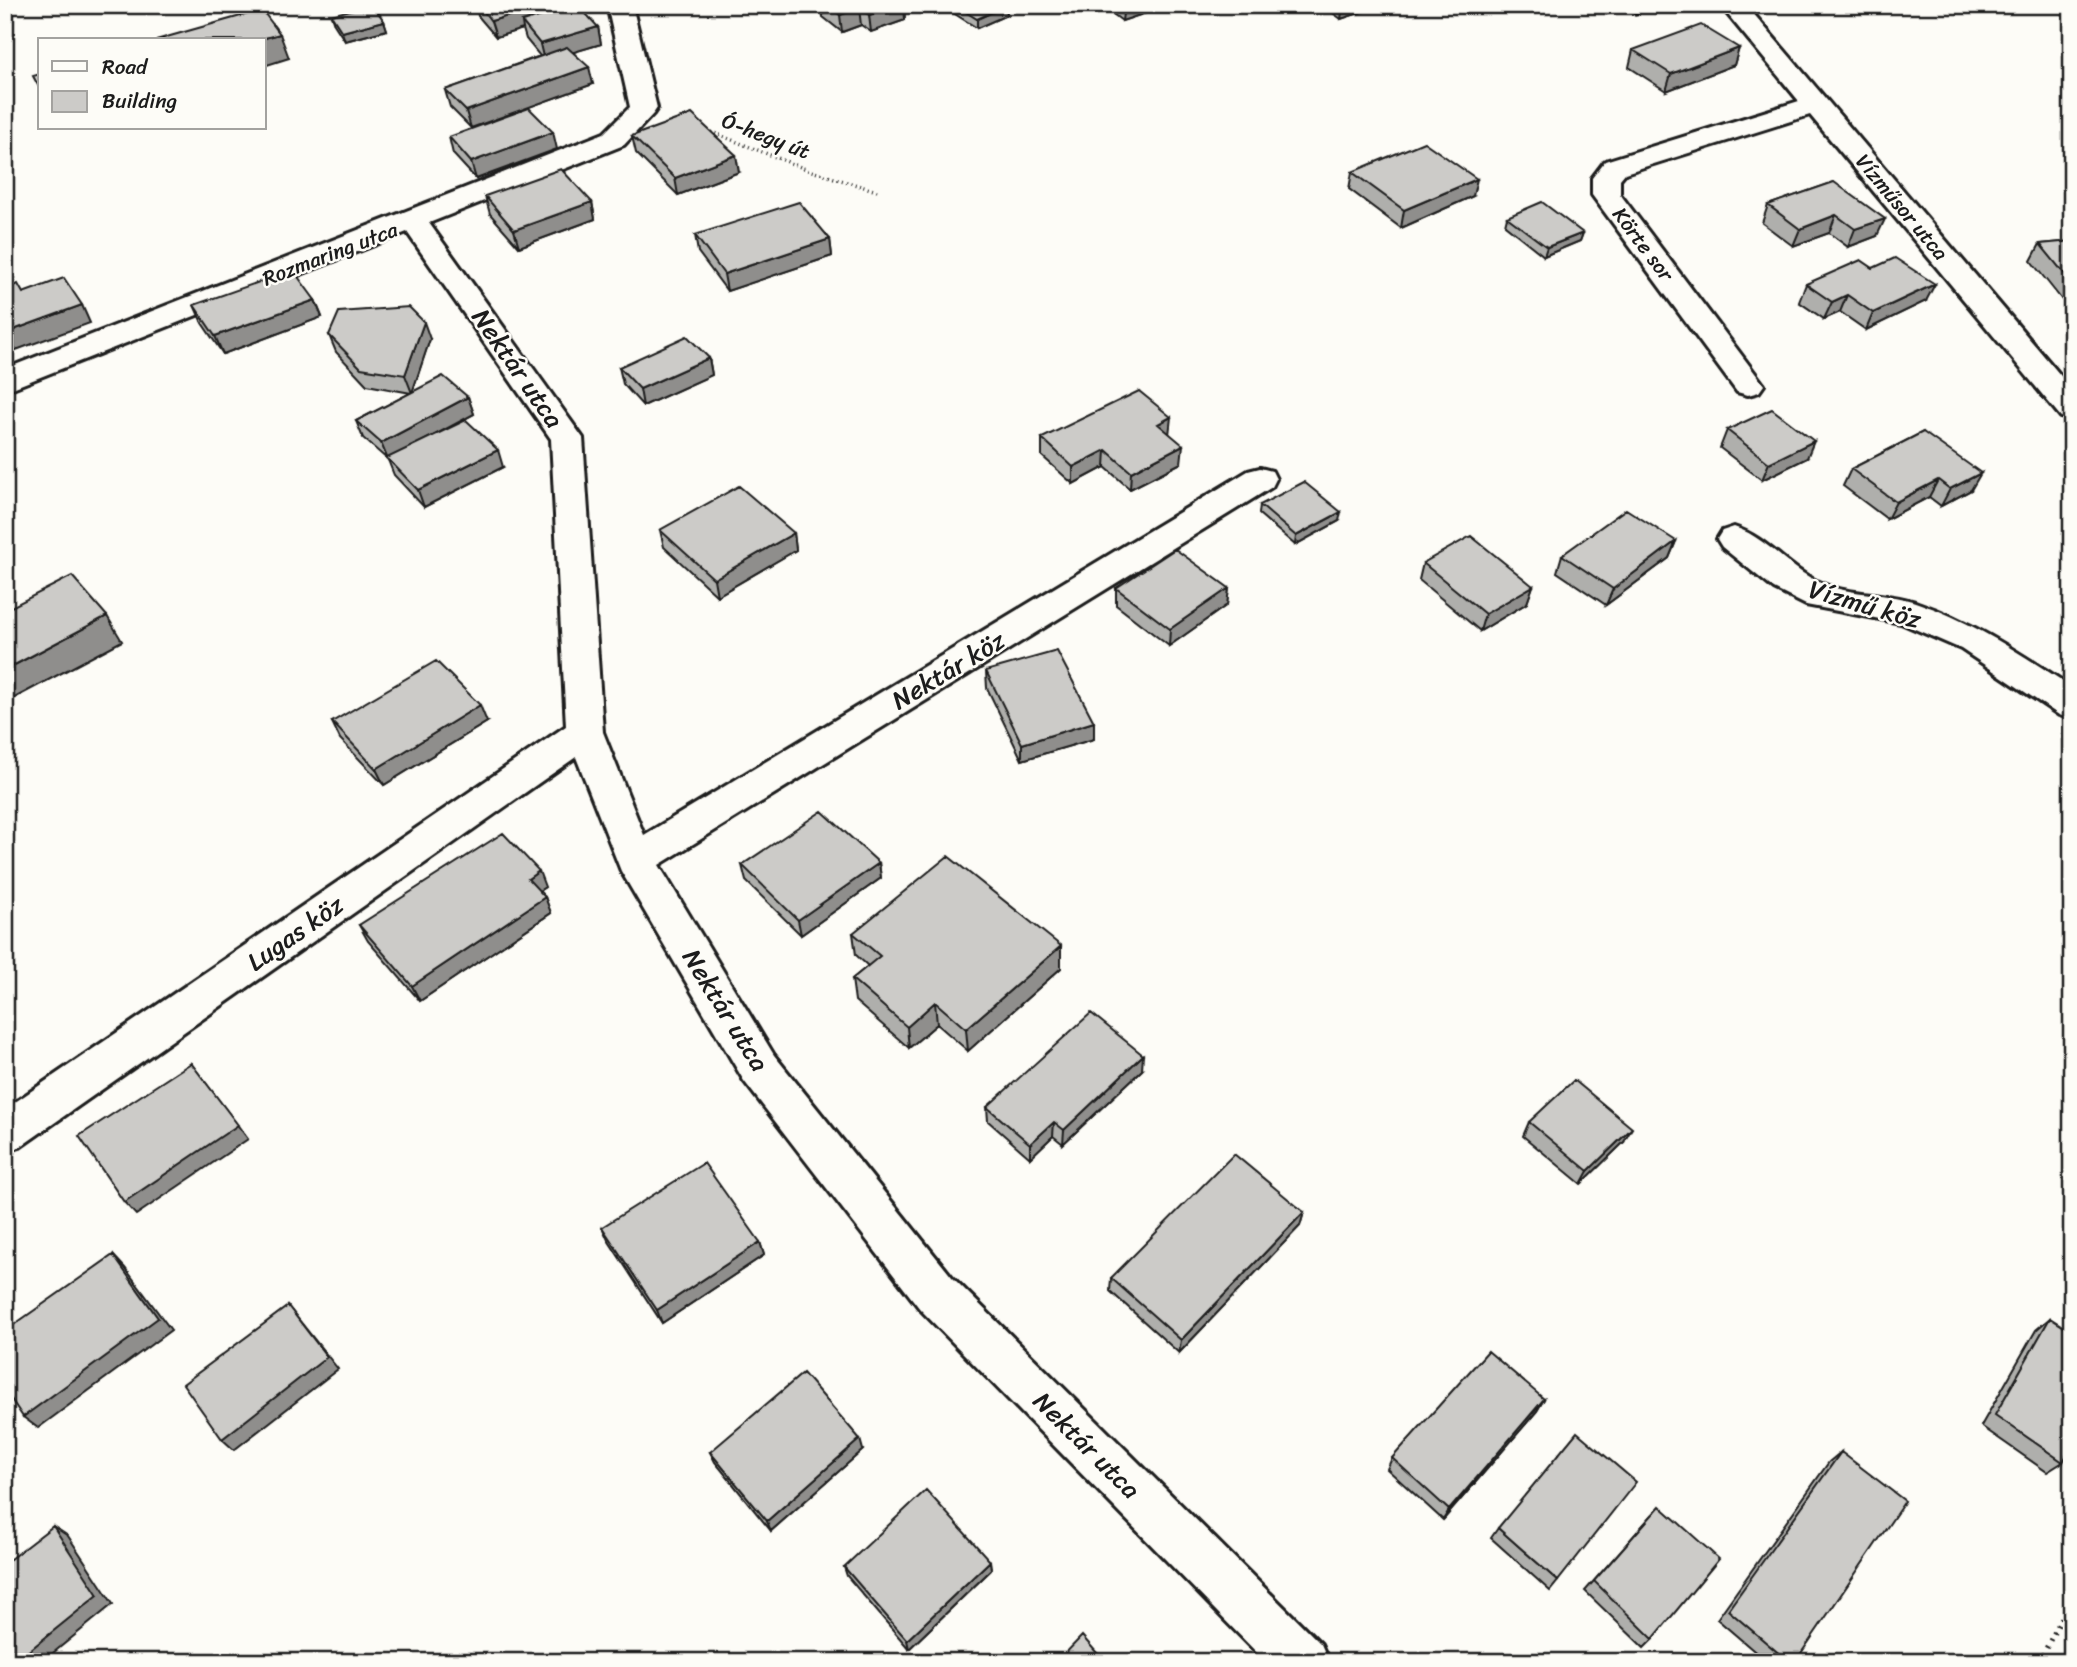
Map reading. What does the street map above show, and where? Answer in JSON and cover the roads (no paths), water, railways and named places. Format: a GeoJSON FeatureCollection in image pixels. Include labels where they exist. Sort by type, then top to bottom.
{"type":"FeatureCollection","features":[{"type":"Feature","properties":{"kind":"street","name":"Rozmaring utca"},"geometry":{"type":"LineString","coordinates":[[5,381],[414,221],[614,139],[644,108],[619,5]]}},
{"type":"Feature","properties":{"kind":"street","name":"Vízműsor utca"},"geometry":{"type":"LineString","coordinates":[[1732,5],[2072,410]]}},
{"type":"Feature","properties":{"kind":"street","name":"Körte sor"},"geometry":{"type":"LineString","coordinates":[[1748,385],[1606,195],[1606,178],[1615,167],[1815,105]]}},
{"type":"Feature","properties":{"kind":"street","name":"Nektár utca"},"geometry":{"type":"LineString","coordinates":[[414,221],[567,438],[586,732],[635,860],[759,1068],[936,1293],[1303,1662]]}},
{"type":"Feature","properties":{"kind":"street","name":"Nektár köz"},"geometry":{"type":"LineString","coordinates":[[635,860],[1260,479]]}},
{"type":"Feature","properties":{"kind":"street","name":"Vízmű köz"},"geometry":{"type":"LineString","coordinates":[[1734,539],[1786,580],[1818,596],[1907,612],[1973,640],[2072,705]]}},
{"type":"Feature","properties":{"kind":"street","name":"Lugas köz"},"geometry":{"type":"LineString","coordinates":[[5,1133],[586,732]]}}]}
